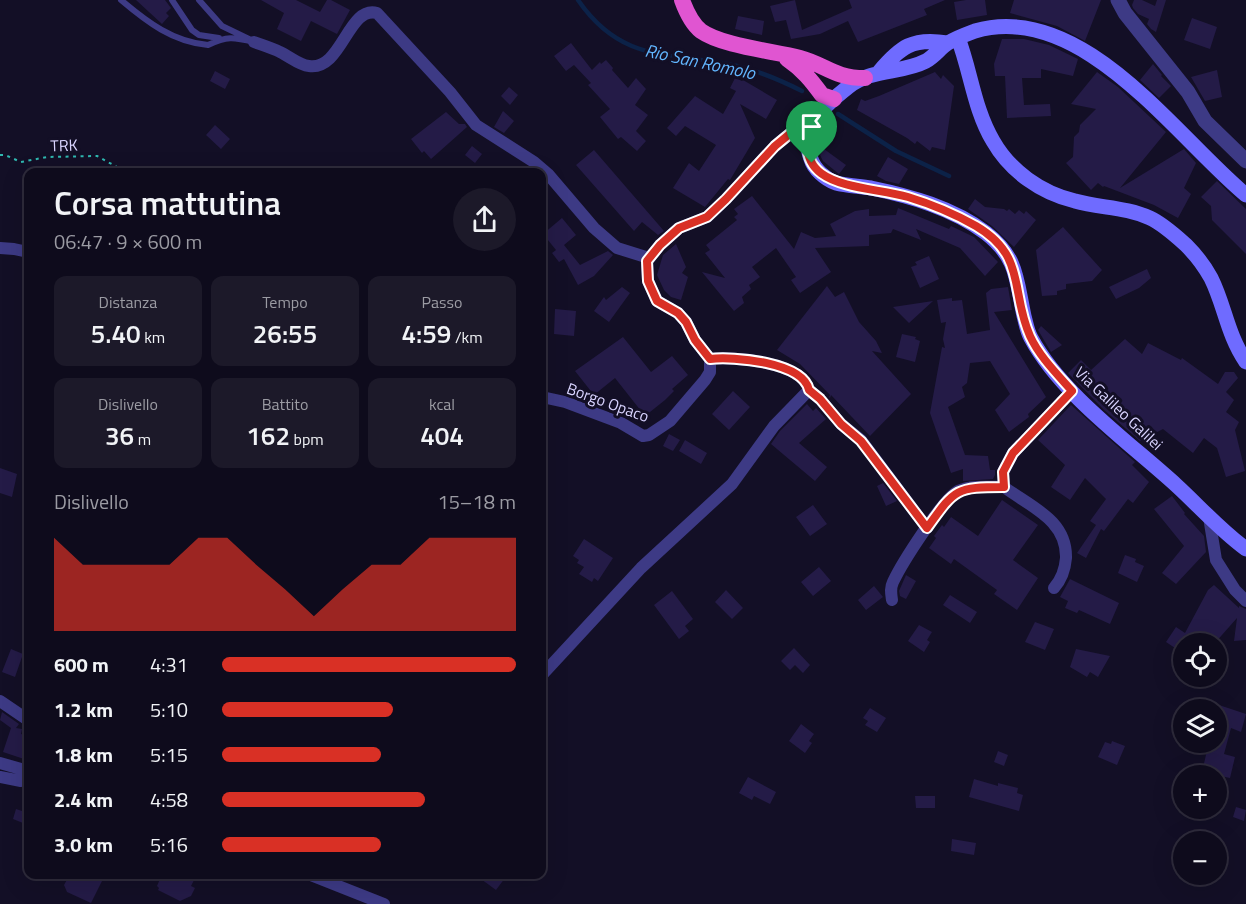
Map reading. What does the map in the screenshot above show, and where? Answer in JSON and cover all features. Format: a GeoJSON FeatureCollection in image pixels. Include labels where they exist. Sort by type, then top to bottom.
{"type":"FeatureCollection","features":[{"type":"Feature","properties":{"kind":"highway"},"geometry":{"type":"LineString","coordinates":[[682,0],[693,22],[707,35],[740,46],[803,59],[844,77],[872,75]]}},
{"type":"Feature","properties":{"kind":"highway"},"geometry":{"type":"LineString","coordinates":[[776,53],[803,70],[831,95]]}},
{"type":"Feature","properties":{"kind":"highway"},"geometry":{"type":"LineString","coordinates":[[816,115],[839,83],[833,74]]}},
{"type":"Feature","properties":{"kind":"main road"},"geometry":{"type":"LineString","coordinates":[[831,95],[872,75],[912,67],[936,55],[952,41],[989,28],[1026,27],[1072,44],[1099,58],[1136,87],[1246,195]]}},
{"type":"Feature","properties":{"kind":"main road"},"geometry":{"type":"LineString","coordinates":[[872,75],[895,54],[909,45],[930,40],[952,41]]}},
{"type":"Feature","properties":{"kind":"main road"},"geometry":{"type":"LineString","coordinates":[[930,40],[934,45],[936,55]]}},
{"type":"Feature","properties":{"kind":"main road"},"geometry":{"type":"LineString","coordinates":[[952,41],[980,117],[993,143],[1012,167],[1040,188],[1057,195],[1076,202],[1135,213],[1152,219],[1187,246],[1211,278],[1232,337],[1246,362]]}},
{"type":"Feature","properties":{"kind":"main road"},"geometry":{"type":"LineString","coordinates":[[895,54],[895,60],[900,69]]}},
{"type":"Feature","properties":{"kind":"main road","name":"Via Galileo Galilei"},"geometry":{"type":"LineString","coordinates":[[816,115],[807,139],[812,163],[818,171],[834,182],[930,204],[978,227],[999,243],[1012,264],[1031,339],[1072,391],[1246,549]]}},
{"type":"Feature","properties":{"kind":"street"},"geometry":{"type":"LineString","coordinates":[[1118,0],[1125,13],[1188,92],[1205,121],[1246,160]]}},
{"type":"Feature","properties":{"kind":"street"},"geometry":{"type":"LineString","coordinates":[[254,42],[279,51],[303,64],[317,66],[330,59],[364,14],[370,11],[377,13],[436,76],[476,125],[541,168]]}},
{"type":"Feature","properties":{"kind":"street"},"geometry":{"type":"LineString","coordinates":[[816,115],[775,146],[707,217],[679,228],[647,261],[646,269],[652,293],[657,301],[678,313],[686,322],[695,340],[710,359],[744,358],[763,362],[801,378],[809,390],[820,399],[841,424],[861,441],[927,528]]}},
{"type":"Feature","properties":{"kind":"street"},"geometry":{"type":"LineString","coordinates":[[546,172],[594,228],[617,248],[650,258]]}},
{"type":"Feature","properties":{"kind":"street"},"geometry":{"type":"LineString","coordinates":[[0,249],[24,251]]}},
{"type":"Feature","properties":{"kind":"street","name":"Borgo Opaco"},"geometry":{"type":"LineString","coordinates":[[546,398],[565,402],[621,423],[637,433],[649,435],[670,421],[705,380],[710,372],[710,359]]}},
{"type":"Feature","properties":{"kind":"street"},"geometry":{"type":"LineString","coordinates":[[546,671],[641,568],[732,484],[774,426],[809,390]]}},
{"type":"Feature","properties":{"kind":"street"},"geometry":{"type":"LineString","coordinates":[[1004,487],[1003,472],[1013,453],[1072,391]]}},
{"type":"Feature","properties":{"kind":"street"},"geometry":{"type":"LineString","coordinates":[[892,600],[893,582],[927,528],[946,502],[959,491],[968,488],[1004,487],[1054,522],[1063,536],[1066,551],[1065,568],[1054,588]]}},
{"type":"Feature","properties":{"kind":"street"},"geometry":{"type":"LineString","coordinates":[[1209,517],[1216,560],[1235,590],[1246,601]]}},
{"type":"Feature","properties":{"kind":"street"},"geometry":{"type":"LineString","coordinates":[[0,700],[24,717]]}},
{"type":"Feature","properties":{"kind":"street"},"geometry":{"type":"LineString","coordinates":[[0,763],[24,770]]}},
{"type":"Feature","properties":{"kind":"street"},"geometry":{"type":"LineString","coordinates":[[0,777],[24,780]]}},
{"type":"Feature","properties":{"kind":"street"},"geometry":{"type":"LineString","coordinates":[[321,879],[384,904]]}},
{"type":"Feature","properties":{"kind":"lane"},"geometry":{"type":"LineString","coordinates":[[121,0],[148,23],[166,33],[208,45],[220,38]]}},
{"type":"Feature","properties":{"kind":"lane"},"geometry":{"type":"LineString","coordinates":[[172,0],[192,30],[199,35],[231,37],[254,42]]}},
{"type":"Feature","properties":{"kind":"lane"},"geometry":{"type":"LineString","coordinates":[[199,0],[222,26],[254,42]]}},
{"type":"Feature","properties":{"kind":"path","name":"TRK"},"geometry":{"type":"LineString","coordinates":[[0,155],[5,154],[21,162],[47,157],[97,156],[119,168]]}},
{"type":"Feature","properties":{"kind":"building"},"geometry":{"type":"Polygon","coordinates":[[[136,0],[165,0],[171,8],[166,13],[169,16],[162,24],[136,0]]]}},
{"type":"Feature","properties":{"kind":"building"},"geometry":{"type":"Polygon","coordinates":[[[261,0],[296,0],[320,12],[327,0],[331,0],[350,10],[337,34],[311,21],[301,41],[277,29],[284,13],[261,0]]]}},
{"type":"Feature","properties":{"kind":"building"},"geometry":{"type":"Polygon","coordinates":[[[795,0],[802,30],[852,8],[849,0],[945,0],[924,9],[927,15],[858,42],[848,21],[820,34],[791,39],[786,20],[775,22],[770,6],[795,0]]]}},
{"type":"Feature","properties":{"kind":"building"},"geometry":{"type":"Polygon","coordinates":[[[985,0],[987,15],[957,20],[954,2],[985,0]]]}},
{"type":"Feature","properties":{"kind":"building"},"geometry":{"type":"Polygon","coordinates":[[[1014,0],[1101,0],[1085,41],[1057,26],[1010,13],[1014,0]]]}},
{"type":"Feature","properties":{"kind":"building"},"geometry":{"type":"Polygon","coordinates":[[[1134,0],[1142,0],[1155,6],[1157,0],[1166,0],[1156,32],[1147,24],[1149,19],[1138,14],[1133,8],[1134,0]]]}},
{"type":"Feature","properties":{"kind":"building"},"geometry":{"type":"Polygon","coordinates":[[[738,16],[764,21],[762,35],[735,29],[738,16]]]}},
{"type":"Feature","properties":{"kind":"building"},"geometry":{"type":"Polygon","coordinates":[[[1192,18],[1217,27],[1210,49],[1184,40],[1192,18]]]}},
{"type":"Feature","properties":{"kind":"building"},"geometry":{"type":"Polygon","coordinates":[[[1002,39],[1024,39],[1049,45],[1078,59],[1073,76],[1041,69],[1041,78],[1022,78],[1024,105],[1050,104],[1051,116],[1007,118],[1005,76],[995,76],[994,64],[1002,39]]]}},
{"type":"Feature","properties":{"kind":"building"},"geometry":{"type":"Polygon","coordinates":[[[571,43],[592,70],[600,62],[601,64],[606,60],[628,88],[636,78],[646,89],[635,105],[648,115],[636,131],[646,141],[637,151],[621,137],[618,139],[600,117],[610,109],[588,85],[591,83],[574,65],[566,71],[554,56],[571,43]]]}},
{"type":"Feature","properties":{"kind":"building"},"geometry":{"type":"Polygon","coordinates":[[[1153,64],[1171,86],[1159,98],[1140,80],[1153,64]]]}},
{"type":"Feature","properties":{"kind":"building"},"geometry":{"type":"Polygon","coordinates":[[[1217,70],[1222,97],[1205,101],[1191,77],[1217,70]]]}},
{"type":"Feature","properties":{"kind":"building"},"geometry":{"type":"Polygon","coordinates":[[[215,71],[230,79],[225,89],[210,81],[215,71]]]}},
{"type":"Feature","properties":{"kind":"building"},"geometry":{"type":"Polygon","coordinates":[[[935,72],[941,79],[943,75],[954,86],[945,150],[932,147],[930,151],[917,141],[915,144],[857,110],[861,99],[865,101],[879,96],[935,72]]]}},
{"type":"Feature","properties":{"kind":"building"},"geometry":{"type":"Polygon","coordinates":[[[1097,72],[1118,87],[1166,132],[1120,188],[1184,149],[1196,163],[1184,188],[1191,194],[1178,218],[1154,205],[1103,187],[1098,183],[1091,190],[1066,163],[1073,157],[1074,137],[1079,132],[1080,125],[1096,109],[1071,104],[1097,72]]]}},
{"type":"Feature","properties":{"kind":"building"},"geometry":{"type":"Polygon","coordinates":[[[735,78],[743,80],[777,100],[766,119],[740,104],[755,138],[730,180],[728,179],[705,207],[673,188],[689,163],[699,171],[716,145],[685,126],[676,136],[667,128],[695,96],[723,114],[736,91],[730,88],[735,78]]]}},
{"type":"Feature","properties":{"kind":"building"},"geometry":{"type":"Polygon","coordinates":[[[509,87],[518,95],[510,105],[501,96],[509,87]]]}},
{"type":"Feature","properties":{"kind":"building"},"geometry":{"type":"Polygon","coordinates":[[[503,111],[514,121],[504,133],[494,127],[503,111]]]}},
{"type":"Feature","properties":{"kind":"building"},"geometry":{"type":"Polygon","coordinates":[[[446,112],[459,124],[465,124],[467,127],[431,159],[424,151],[422,153],[411,139],[446,112]]]}},
{"type":"Feature","properties":{"kind":"building"},"geometry":{"type":"Polygon","coordinates":[[[215,125],[230,139],[221,149],[206,135],[215,125]]]}},
{"type":"Feature","properties":{"kind":"building"},"geometry":{"type":"Polygon","coordinates":[[[472,146],[482,154],[475,163],[465,155],[472,146]]]}},
{"type":"Feature","properties":{"kind":"building"},"geometry":{"type":"Polygon","coordinates":[[[824,149],[846,165],[839,174],[823,161],[820,155],[824,149]]]}},
{"type":"Feature","properties":{"kind":"building"},"geometry":{"type":"Polygon","coordinates":[[[594,150],[664,231],[658,235],[642,222],[634,231],[576,165],[594,150]]]}},
{"type":"Feature","properties":{"kind":"building"},"geometry":{"type":"Polygon","coordinates":[[[888,157],[908,169],[899,184],[877,176],[888,157]]]}},
{"type":"Feature","properties":{"kind":"building"},"geometry":{"type":"Polygon","coordinates":[[[1217,181],[1246,209],[1246,254],[1212,220],[1211,206],[1201,197],[1217,181]]]}},
{"type":"Feature","properties":{"kind":"building"},"geometry":{"type":"Polygon","coordinates":[[[752,196],[794,249],[801,232],[815,238],[836,236],[830,224],[855,211],[869,209],[869,216],[896,215],[898,208],[949,229],[951,226],[974,237],[998,262],[985,276],[960,248],[916,229],[921,240],[893,229],[891,233],[869,235],[869,246],[815,248],[831,272],[800,293],[791,280],[796,277],[776,248],[752,267],[760,277],[749,285],[751,289],[742,297],[744,303],[734,311],[702,272],[725,278],[705,253],[710,250],[706,245],[737,220],[734,217],[738,214],[734,209],[752,196]]]}},
{"type":"Feature","properties":{"kind":"building"},"geometry":{"type":"Polygon","coordinates":[[[975,199],[985,207],[1007,211],[1009,209],[1015,214],[1019,210],[1024,214],[1026,211],[1036,220],[1014,247],[992,226],[968,209],[975,199]]]}},
{"type":"Feature","properties":{"kind":"building"},"geometry":{"type":"Polygon","coordinates":[[[562,218],[576,235],[564,245],[580,265],[608,251],[613,255],[594,276],[578,285],[564,259],[559,262],[552,253],[556,250],[546,238],[546,231],[562,218]]]}},
{"type":"Feature","properties":{"kind":"building"},"geometry":{"type":"Polygon","coordinates":[[[1063,227],[1102,270],[1092,281],[1066,284],[1066,289],[1057,291],[1057,295],[1042,296],[1036,250],[1063,227]]]}},
{"type":"Feature","properties":{"kind":"building"},"geometry":{"type":"Polygon","coordinates":[[[676,244],[686,267],[682,273],[688,277],[681,300],[671,297],[664,290],[657,275],[663,255],[676,244]]]}},
{"type":"Feature","properties":{"kind":"building"},"geometry":{"type":"Polygon","coordinates":[[[929,256],[939,279],[920,288],[911,267],[917,265],[915,262],[929,256]]]}},
{"type":"Feature","properties":{"kind":"building"},"geometry":{"type":"Polygon","coordinates":[[[1147,269],[1151,278],[1139,288],[1116,299],[1109,287],[1147,269]]]}},
{"type":"Feature","properties":{"kind":"building"},"geometry":{"type":"Polygon","coordinates":[[[827,286],[835,297],[844,292],[859,322],[876,341],[882,353],[872,351],[911,394],[870,436],[831,395],[829,397],[830,395],[800,364],[777,350],[827,286]]]}},
{"type":"Feature","properties":{"kind":"building"},"geometry":{"type":"Polygon","coordinates":[[[622,287],[630,293],[609,322],[594,311],[604,297],[606,300],[622,287]]]}},
{"type":"Feature","properties":{"kind":"building"},"geometry":{"type":"Polygon","coordinates":[[[1008,287],[1012,310],[994,312],[1046,397],[1028,414],[1029,417],[1009,432],[995,410],[1010,394],[990,361],[970,363],[967,383],[962,387],[965,397],[948,407],[965,455],[988,456],[990,470],[995,470],[995,475],[993,479],[963,481],[963,469],[951,473],[930,413],[942,347],[945,348],[943,339],[946,322],[941,323],[937,300],[952,298],[952,301],[962,300],[967,334],[990,330],[986,293],[991,289],[1008,287]]]}},
{"type":"Feature","properties":{"kind":"building"},"geometry":{"type":"Polygon","coordinates":[[[933,301],[909,323],[893,307],[933,301]]]}},
{"type":"Feature","properties":{"kind":"building"},"geometry":{"type":"Polygon","coordinates":[[[555,309],[576,311],[574,336],[554,334],[555,309]]]}},
{"type":"Feature","properties":{"kind":"building"},"geometry":{"type":"Polygon","coordinates":[[[1041,326],[1062,345],[1051,352],[1038,330],[1041,326]]]}},
{"type":"Feature","properties":{"kind":"building"},"geometry":{"type":"Polygon","coordinates":[[[902,334],[916,337],[915,339],[920,341],[915,362],[896,357],[902,334]]]}},
{"type":"Feature","properties":{"kind":"building"},"geometry":{"type":"Polygon","coordinates":[[[623,337],[651,372],[672,356],[688,375],[672,389],[674,391],[665,400],[645,416],[615,378],[594,395],[575,371],[623,337]]]}},
{"type":"Feature","properties":{"kind":"building"},"geometry":{"type":"Polygon","coordinates":[[[1125,339],[1142,354],[1148,343],[1181,360],[1182,358],[1218,384],[1225,372],[1234,372],[1238,378],[1226,392],[1234,400],[1226,412],[1239,422],[1235,430],[1245,471],[1226,477],[1217,448],[1204,438],[1193,453],[1163,429],[1140,441],[1104,410],[1068,373],[1081,360],[1091,370],[1125,339]]]}},
{"type":"Feature","properties":{"kind":"building"},"geometry":{"type":"Polygon","coordinates":[[[733,391],[750,407],[729,430],[712,414],[733,391]]]}},
{"type":"Feature","properties":{"kind":"building"},"geometry":{"type":"Polygon","coordinates":[[[807,404],[813,411],[816,408],[826,419],[799,443],[827,467],[815,481],[771,444],[780,431],[807,404]]]}},
{"type":"Feature","properties":{"kind":"building"},"geometry":{"type":"Polygon","coordinates":[[[1071,405],[1135,462],[1132,465],[1149,482],[1133,503],[1128,499],[1104,531],[1101,529],[1086,558],[1077,553],[1096,525],[1090,521],[1106,499],[1085,478],[1070,500],[1051,487],[1065,465],[1038,440],[1071,405]]]}},
{"type":"Feature","properties":{"kind":"building"},"geometry":{"type":"Polygon","coordinates":[[[669,434],[680,440],[673,451],[663,446],[669,434]]]}},
{"type":"Feature","properties":{"kind":"building"},"geometry":{"type":"Polygon","coordinates":[[[685,440],[707,453],[701,464],[679,451],[685,440]]]}},
{"type":"Feature","properties":{"kind":"building"},"geometry":{"type":"Polygon","coordinates":[[[0,468],[17,474],[12,497],[0,493],[0,468]]]}},
{"type":"Feature","properties":{"kind":"building"},"geometry":{"type":"Polygon","coordinates":[[[883,483],[897,501],[886,506],[877,486],[883,483]]]}},
{"type":"Feature","properties":{"kind":"building"},"geometry":{"type":"Polygon","coordinates":[[[1172,496],[1184,514],[1204,536],[1206,552],[1176,584],[1162,573],[1184,546],[1154,509],[1172,496]]]}},
{"type":"Feature","properties":{"kind":"building"},"geometry":{"type":"Polygon","coordinates":[[[1002,500],[1038,525],[1013,560],[1038,578],[1017,610],[994,594],[997,590],[954,559],[951,564],[929,548],[936,538],[934,536],[951,517],[978,536],[1002,500]]]}},
{"type":"Feature","properties":{"kind":"building"},"geometry":{"type":"Polygon","coordinates":[[[813,505],[827,524],[810,536],[796,517],[813,505]]]}},
{"type":"Feature","properties":{"kind":"building"},"geometry":{"type":"Polygon","coordinates":[[[584,539],[613,558],[598,581],[594,578],[592,582],[579,574],[584,567],[577,563],[579,560],[573,556],[584,539]]]}},
{"type":"Feature","properties":{"kind":"building"},"geometry":{"type":"Polygon","coordinates":[[[1125,555],[1136,559],[1135,562],[1144,566],[1137,582],[1118,573],[1125,555]]]}},
{"type":"Feature","properties":{"kind":"building"},"geometry":{"type":"Polygon","coordinates":[[[819,567],[831,581],[813,596],[801,582],[819,567]]]}},
{"type":"Feature","properties":{"kind":"building"},"geometry":{"type":"Polygon","coordinates":[[[906,575],[916,581],[906,599],[900,596],[899,591],[906,575]]]}},
{"type":"Feature","properties":{"kind":"building"},"geometry":{"type":"Polygon","coordinates":[[[1070,579],[1119,603],[1110,624],[1079,610],[1077,613],[1065,608],[1068,601],[1060,597],[1070,579]]]}},
{"type":"Feature","properties":{"kind":"building"},"geometry":{"type":"Polygon","coordinates":[[[1214,585],[1239,608],[1239,606],[1246,609],[1246,640],[1234,641],[1237,618],[1224,633],[1185,633],[1208,590],[1214,585]]]}},
{"type":"Feature","properties":{"kind":"building"},"geometry":{"type":"Polygon","coordinates":[[[874,586],[883,597],[866,610],[858,600],[874,586]]]}},
{"type":"Feature","properties":{"kind":"building"},"geometry":{"type":"Polygon","coordinates":[[[726,590],[743,608],[732,619],[715,602],[726,590]]]}},
{"type":"Feature","properties":{"kind":"building"},"geometry":{"type":"Polygon","coordinates":[[[672,591],[693,619],[685,626],[689,631],[679,639],[654,605],[672,591]]]}},
{"type":"Feature","properties":{"kind":"building"},"geometry":{"type":"Polygon","coordinates":[[[950,595],[977,612],[970,623],[943,605],[950,595]]]}},
{"type":"Feature","properties":{"kind":"building"},"geometry":{"type":"Polygon","coordinates":[[[1035,622],[1054,629],[1045,650],[1025,642],[1035,622]]]}},
{"type":"Feature","properties":{"kind":"building"},"geometry":{"type":"Polygon","coordinates":[[[919,625],[932,632],[927,640],[930,642],[924,652],[908,641],[919,625]]]}},
{"type":"Feature","properties":{"kind":"building"},"geometry":{"type":"Polygon","coordinates":[[[1176,627],[1185,633],[1173,633],[1173,647],[1166,642],[1176,627]]]}},
{"type":"Feature","properties":{"kind":"building"},"geometry":{"type":"Polygon","coordinates":[[[794,648],[810,665],[803,673],[795,665],[790,670],[781,661],[794,648]]]}},
{"type":"Feature","properties":{"kind":"building"},"geometry":{"type":"Polygon","coordinates":[[[11,649],[23,654],[15,677],[2,672],[11,649]]]}},
{"type":"Feature","properties":{"kind":"building"},"geometry":{"type":"Polygon","coordinates":[[[1076,649],[1110,656],[1098,677],[1090,672],[1087,677],[1070,667],[1076,649]]]}},
{"type":"Feature","properties":{"kind":"building"},"geometry":{"type":"Polygon","coordinates":[[[870,708],[886,718],[877,732],[865,725],[868,721],[863,718],[870,708]]]}},
{"type":"Feature","properties":{"kind":"building"},"geometry":{"type":"Polygon","coordinates":[[[1227,708],[1246,714],[1241,732],[1231,728],[1227,743],[1227,708]]]}},
{"type":"Feature","properties":{"kind":"building"},"geometry":{"type":"Polygon","coordinates":[[[2,712],[19,724],[16,728],[22,729],[21,734],[24,735],[24,759],[3,752],[11,728],[0,720],[2,712]]]}},
{"type":"Feature","properties":{"kind":"building"},"geometry":{"type":"Polygon","coordinates":[[[801,724],[814,734],[809,741],[812,743],[805,753],[789,741],[801,724]]]}},
{"type":"Feature","properties":{"kind":"building"},"geometry":{"type":"Polygon","coordinates":[[[1112,741],[1125,746],[1117,765],[1098,757],[1105,742],[1111,744],[1112,741]]]}},
{"type":"Feature","properties":{"kind":"building"},"geometry":{"type":"Polygon","coordinates":[[[998,751],[1008,755],[1004,766],[994,762],[998,751]]]}},
{"type":"Feature","properties":{"kind":"building"},"geometry":{"type":"Polygon","coordinates":[[[1206,753],[1224,753],[1235,757],[1230,778],[1227,777],[1227,765],[1204,765],[1206,753]]]}},
{"type":"Feature","properties":{"kind":"building"},"geometry":{"type":"Polygon","coordinates":[[[748,777],[776,792],[770,804],[754,796],[752,800],[739,793],[748,777]]]}},
{"type":"Feature","properties":{"kind":"building"},"geometry":{"type":"Polygon","coordinates":[[[974,779],[998,786],[998,783],[1018,788],[1017,793],[1023,795],[1019,811],[969,797],[974,779]]]}},
{"type":"Feature","properties":{"kind":"building"},"geometry":{"type":"Polygon","coordinates":[[[915,796],[935,796],[935,808],[916,808],[915,796]]]}},
{"type":"Feature","properties":{"kind":"building"},"geometry":{"type":"Polygon","coordinates":[[[1236,807],[1246,810],[1244,821],[1233,817],[1236,807]]]}},
{"type":"Feature","properties":{"kind":"building"},"geometry":{"type":"Polygon","coordinates":[[[16,809],[24,812],[24,823],[13,819],[16,809]]]}},
{"type":"Feature","properties":{"kind":"building"},"geometry":{"type":"Polygon","coordinates":[[[952,839],[976,843],[974,855],[951,851],[952,839]]]}},
{"type":"Feature","properties":{"kind":"building"},"geometry":{"type":"Polygon","coordinates":[[[67,879],[103,879],[91,903],[67,892],[64,885],[67,879]]]}},
{"type":"Feature","properties":{"kind":"building"},"geometry":{"type":"Polygon","coordinates":[[[160,879],[194,879],[191,886],[195,888],[191,896],[180,901],[158,890],[160,879]]]}},
{"type":"Feature","properties":{"kind":"building"},"geometry":{"type":"Polygon","coordinates":[[[481,879],[504,879],[496,890],[481,879]]]}},
{"type":"Feature","properties":{"kind":"waterway","name":"Rio San Romolo"},"geometry":{"type":"LineString","coordinates":[[578,0],[595,21],[612,35],[630,45],[649,52],[745,68],[802,91]]}},
{"type":"Feature","properties":{"kind":"waterway","name":"Rio San Romolo"},"geometry":{"type":"LineString","coordinates":[[838,114],[896,151],[949,176]]}},
{"type":"Feature","properties":{"kind":"route"},"geometry":{"type":"LineString","coordinates":[[813,119],[807,139],[812,163],[818,171],[834,182],[869,188],[930,204],[978,227],[999,243],[1008,255],[1015,273],[1031,339],[1072,391],[1013,453],[1003,472],[1004,487],[968,488],[959,491],[951,496],[927,528],[870,450],[841,424],[820,399],[809,390],[801,378],[763,362],[744,358],[710,359],[678,313],[657,301],[648,281],[647,261],[660,245],[679,228],[707,217],[775,146],[813,119]]}}]}
